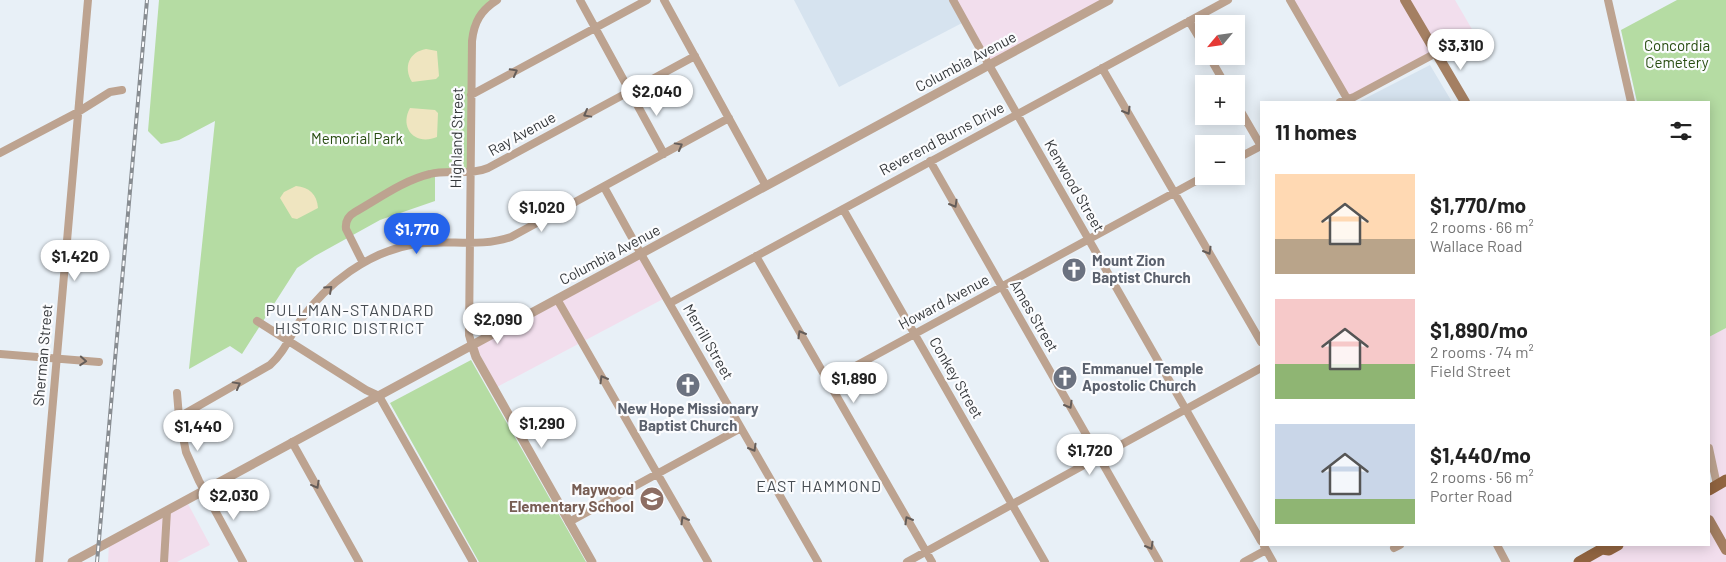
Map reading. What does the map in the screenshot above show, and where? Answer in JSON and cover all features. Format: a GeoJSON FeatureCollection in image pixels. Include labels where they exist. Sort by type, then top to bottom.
{"type":"FeatureCollection","features":[{"type":"Feature","properties":{"kind":"main road"},"geometry":{"type":"LineString","coordinates":[[1405,0],[1464,101]]}},
{"type":"Feature","properties":{"kind":"main road"},"geometry":{"type":"LineString","coordinates":[[1710,522],[1726,550]]}},
{"type":"Feature","properties":{"kind":"main road"},"geometry":{"type":"LineString","coordinates":[[1579,562],[1603,547],[1609,550],[1616,546]]}},
{"type":"Feature","properties":{"kind":"street","name":"Sherman Street"},"geometry":{"type":"LineString","coordinates":[[39,562],[88,0]]}},
{"type":"Feature","properties":{"kind":"street","name":"Highland Street"},"geometry":{"type":"LineString","coordinates":[[497,0],[480,14],[473,30],[472,41],[469,335],[476,357],[592,562]]}},
{"type":"Feature","properties":{"kind":"street"},"geometry":{"type":"LineString","coordinates":[[580,0],[664,154]]}},
{"type":"Feature","properties":{"kind":"street"},"geometry":{"type":"LineString","coordinates":[[471,95],[647,0]]}},
{"type":"Feature","properties":{"kind":"street"},"geometry":{"type":"LineString","coordinates":[[664,0],[766,186]]}},
{"type":"Feature","properties":{"kind":"street","name":"Kenwood Street"},"geometry":{"type":"LineString","coordinates":[[953,0],[1260,539]]}},
{"type":"Feature","properties":{"kind":"street","name":"Columbia Avenue"},"geometry":{"type":"LineString","coordinates":[[72,562],[1109,0]]}},
{"type":"Feature","properties":{"kind":"street","name":"Reverend Burns Drive"},"geometry":{"type":"LineString","coordinates":[[670,303],[1228,0]]}},
{"type":"Feature","properties":{"kind":"street"},"geometry":{"type":"LineString","coordinates":[[1290,0],[1345,101]]}},
{"type":"Feature","properties":{"kind":"street"},"geometry":{"type":"LineString","coordinates":[[1608,0],[1631,101]]}},
{"type":"Feature","properties":{"kind":"street"},"geometry":{"type":"LineString","coordinates":[[1189,21],[1195,31]]}},
{"type":"Feature","properties":{"kind":"street"},"geometry":{"type":"LineString","coordinates":[[1348,101],[1436,53]]}},
{"type":"Feature","properties":{"kind":"street","name":"Ray Avenue"},"geometry":{"type":"LineString","coordinates":[[363,263],[346,229],[346,221],[351,214],[411,180],[424,175],[488,168],[695,56]]}},
{"type":"Feature","properties":{"kind":"street"},"geometry":{"type":"LineString","coordinates":[[1102,68],[1260,340]]}},
{"type":"Feature","properties":{"kind":"street"},"geometry":{"type":"LineString","coordinates":[[0,152],[78,112],[110,92],[122,90]]}},
{"type":"Feature","properties":{"kind":"street"},"geometry":{"type":"LineString","coordinates":[[179,417],[261,372],[276,360],[298,325],[320,296],[333,284],[363,263],[398,248],[415,244],[432,242],[492,242],[511,237],[729,118]]}},
{"type":"Feature","properties":{"kind":"street"},"geometry":{"type":"LineString","coordinates":[[1245,118],[1260,144]]}},
{"type":"Feature","properties":{"kind":"street"},"geometry":{"type":"LineString","coordinates":[[1245,155],[1260,147]]}},
{"type":"Feature","properties":{"kind":"street","name":"Ames Street"},"geometry":{"type":"LineString","coordinates":[[930,161],[1159,562]]}},
{"type":"Feature","properties":{"kind":"street","name":"Howard Avenue"},"geometry":{"type":"LineString","coordinates":[[828,381],[1195,182]]}},
{"type":"Feature","properties":{"kind":"street","name":"Merrill Street"},"geometry":{"type":"LineString","coordinates":[[604,186],[818,562]]}},
{"type":"Feature","properties":{"kind":"street","name":"Conkey Street"},"geometry":{"type":"LineString","coordinates":[[843,209],[1045,562]]}},
{"type":"Feature","properties":{"kind":"street"},"geometry":{"type":"LineString","coordinates":[[756,256],[932,562]]}},
{"type":"Feature","properties":{"kind":"street"},"geometry":{"type":"LineString","coordinates":[[557,299],[708,562]]}},
{"type":"Feature","properties":{"kind":"street"},"geometry":{"type":"LineString","coordinates":[[257,321],[366,390],[379,396],[473,562]]}},
{"type":"Feature","properties":{"kind":"street"},"geometry":{"type":"LineString","coordinates":[[0,354],[99,362]]}},
{"type":"Feature","properties":{"kind":"street"},"geometry":{"type":"LineString","coordinates":[[907,562],[1260,369]]}},
{"type":"Feature","properties":{"kind":"street"},"geometry":{"type":"LineString","coordinates":[[177,393],[179,417],[186,452],[204,490],[244,562]]}},
{"type":"Feature","properties":{"kind":"street"},"geometry":{"type":"LineString","coordinates":[[569,522],[741,428]]}},
{"type":"Feature","properties":{"kind":"street"},"geometry":{"type":"LineString","coordinates":[[292,442],[359,562]]}},
{"type":"Feature","properties":{"kind":"street"},"geometry":{"type":"LineString","coordinates":[[1710,453],[1717,485]]}},
{"type":"Feature","properties":{"kind":"street"},"geometry":{"type":"LineString","coordinates":[[164,562],[167,511]]}},
{"type":"Feature","properties":{"kind":"street"},"geometry":{"type":"LineString","coordinates":[[1497,546],[1506,562]]}},
{"type":"Feature","properties":{"kind":"street"},"geometry":{"type":"LineString","coordinates":[[1244,562],[1265,547],[1273,562]]}},
{"type":"Feature","properties":{"kind":"shaded area"},"geometry":{"type":"Polygon","coordinates":[[[794,0],[952,0],[964,22],[839,87],[794,0]]]}},
{"type":"Feature","properties":{"kind":"shaded area"},"geometry":{"type":"Polygon","coordinates":[[[955,0],[1105,0],[989,63],[955,0]]]}},
{"type":"Feature","properties":{"kind":"shaded area"},"geometry":{"type":"Polygon","coordinates":[[[1293,0],[1403,0],[1433,52],[1348,97],[1293,0]]]}},
{"type":"Feature","properties":{"kind":"shaded area"},"geometry":{"type":"Polygon","coordinates":[[[1407,0],[1455,0],[1473,31],[1437,52],[1407,0]]]}},
{"type":"Feature","properties":{"kind":"shaded area"},"geometry":{"type":"Polygon","coordinates":[[[1430,65],[1451,101],[1360,101],[1430,65]]]}},
{"type":"Feature","properties":{"kind":"shaded area"},"geometry":{"type":"Polygon","coordinates":[[[640,255],[665,298],[497,387],[475,345],[640,255]]]}},
{"type":"Feature","properties":{"kind":"shaded area"},"geometry":{"type":"Polygon","coordinates":[[[1726,328],[1726,477],[1718,482],[1710,444],[1710,336],[1726,328]]]}},
{"type":"Feature","properties":{"kind":"shaded area"},"geometry":{"type":"Polygon","coordinates":[[[1726,482],[1726,538],[1723,540],[1710,519],[1710,491],[1726,482]]]}},
{"type":"Feature","properties":{"kind":"shaded area"},"geometry":{"type":"Polygon","coordinates":[[[187,502],[210,545],[177,562],[108,562],[109,544],[187,502]]]}},
{"type":"Feature","properties":{"kind":"shaded area"},"geometry":{"type":"Polygon","coordinates":[[[1710,526],[1726,555],[1726,562],[1581,562],[1621,546],[1710,546],[1710,526]]]}},
{"type":"Feature","properties":{"kind":"green space","name":"Memorial Park"},"geometry":{"type":"Polygon","coordinates":[[[159,0],[495,0],[476,22],[471,171],[435,173],[435,201],[380,220],[297,268],[242,354],[230,346],[189,369],[215,121],[179,140],[161,144],[148,131],[159,0]]]}},
{"type":"Feature","properties":{"kind":"green space","name":"Concordia Cemetery"},"geometry":{"type":"Polygon","coordinates":[[[1677,0],[1726,0],[1726,328],[1710,336],[1710,101],[1637,101],[1621,30],[1677,0]]]}},
{"type":"Feature","properties":{"kind":"green space"},"geometry":{"type":"Polygon","coordinates":[[[471,360],[586,562],[479,562],[390,403],[471,360]]]}},
{"type":"Feature","properties":{"kind":"sand"},"geometry":{"type":"Polygon","coordinates":[[[426,49],[437,51],[439,76],[436,79],[412,82],[408,71],[409,61],[415,53],[426,49]]]}},
{"type":"Feature","properties":{"kind":"sand"},"geometry":{"type":"Polygon","coordinates":[[[410,108],[435,110],[438,113],[437,137],[422,139],[411,133],[406,122],[410,108]]]}},
{"type":"Feature","properties":{"kind":"sand"},"geometry":{"type":"Polygon","coordinates":[[[296,186],[312,192],[318,208],[297,219],[292,218],[280,198],[284,192],[296,186]]]}},
{"type":"Feature","properties":{"kind":"railway"},"geometry":{"type":"LineString","coordinates":[[97,562],[147,0]]}},
{"type":"Feature","properties":{"kind":"place","name":"Mount Zion Baptist Church"},"geometry":{"type":"Point","coordinates":[1074,270]}},
{"type":"Feature","properties":{"kind":"place","name":"Emmanuel Temple Apostolic Church"},"geometry":{"type":"Point","coordinates":[1065,378]}},
{"type":"Feature","properties":{"kind":"place","name":"New Hope Missionary Baptist Church"},"geometry":{"type":"Point","coordinates":[688,385]}},
{"type":"Feature","properties":{"kind":"place","name":"Maywood Elementary School"},"geometry":{"type":"Point","coordinates":[652,499]}},
{"type":"Feature","properties":{"kind":"district","name":"PULLMAN-STANDARD HISTORIC DISTRICT"},"geometry":{"type":"Point","coordinates":[350,319]}},
{"type":"Feature","properties":{"kind":"district","name":"EAST HAMMOND"},"geometry":{"type":"Point","coordinates":[819,486]}}]}
